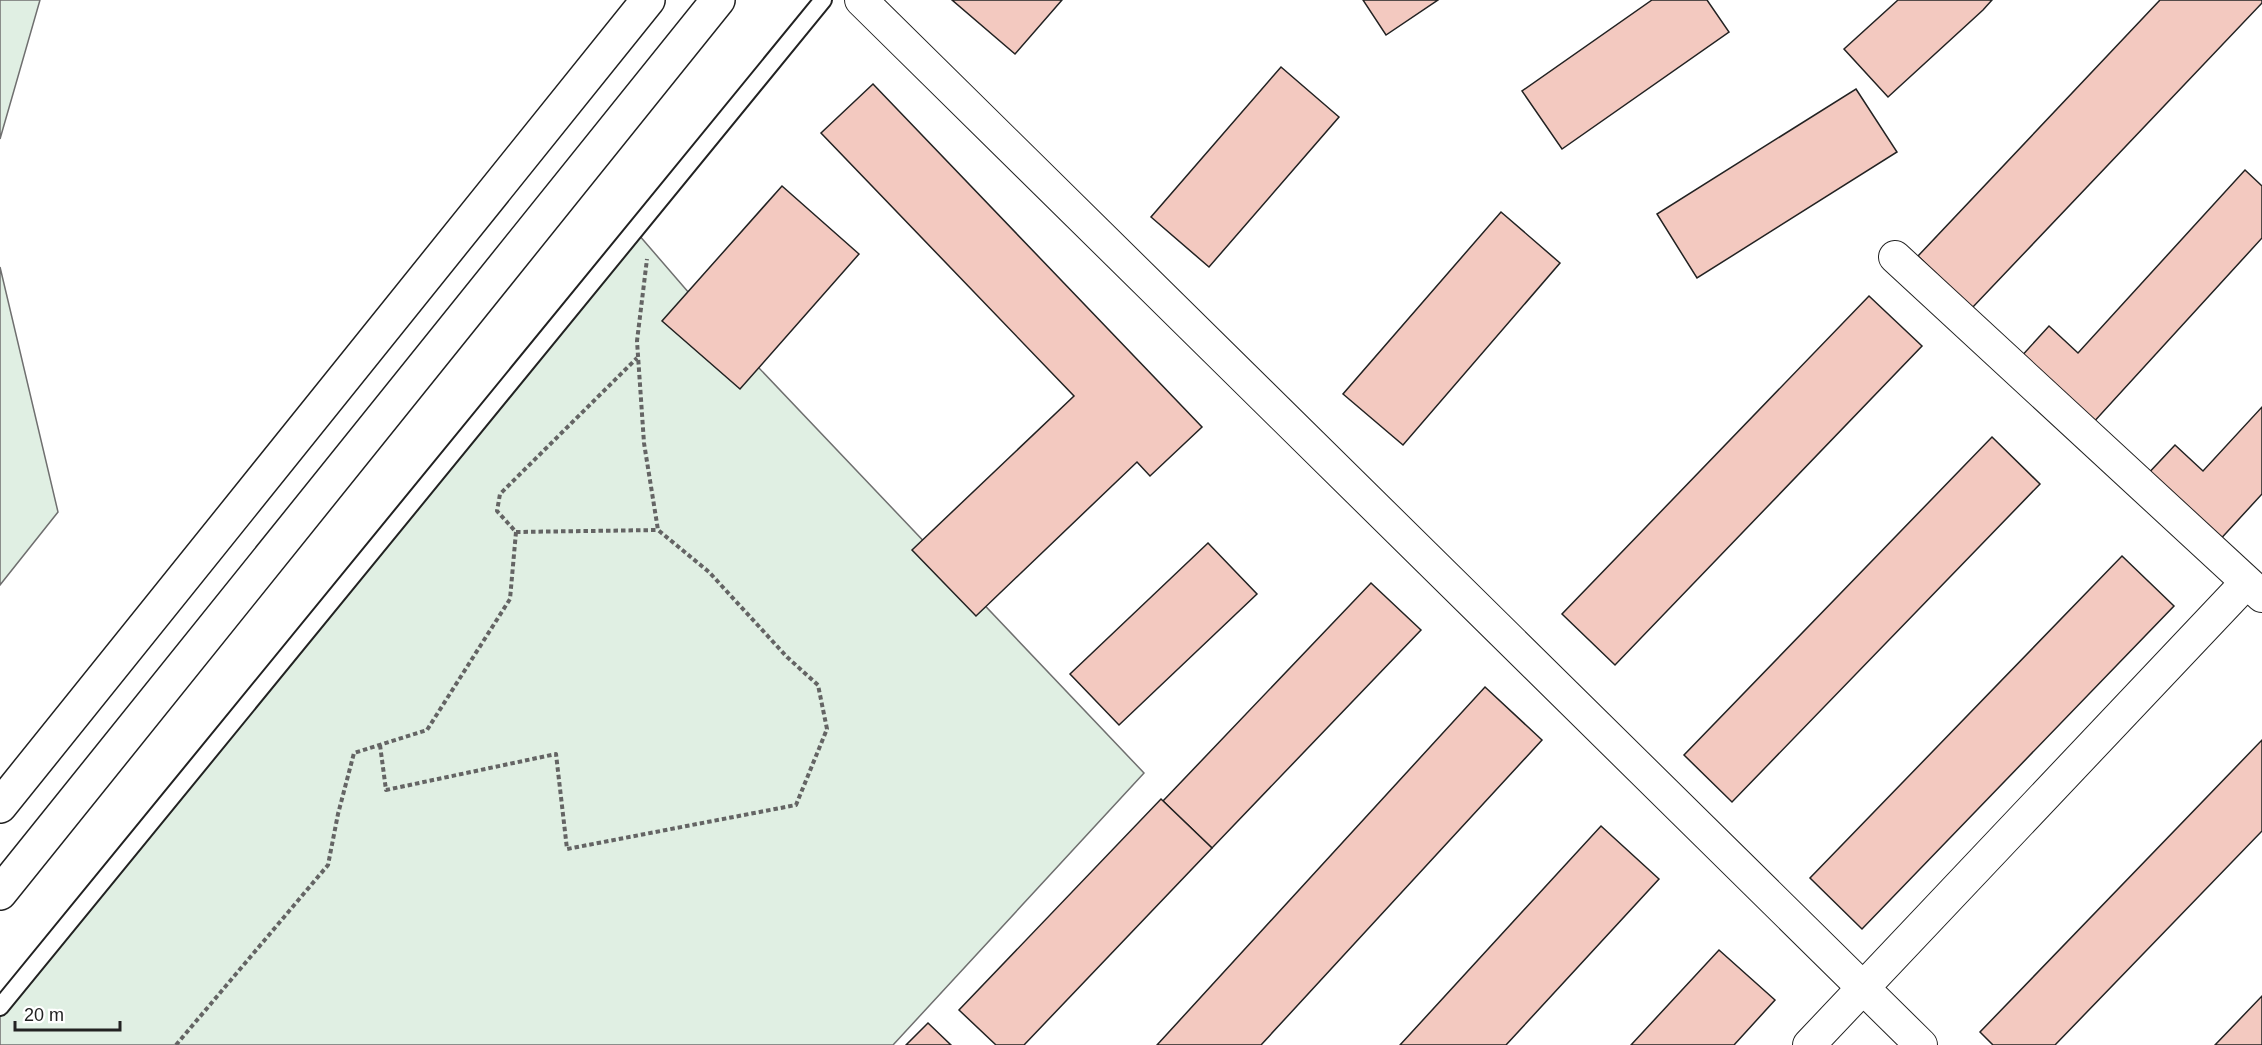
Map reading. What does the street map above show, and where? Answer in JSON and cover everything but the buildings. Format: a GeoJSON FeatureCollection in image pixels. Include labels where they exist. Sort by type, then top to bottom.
{"type":"FeatureCollection","features":[{"type":"Feature","properties":{"kind":"highway"},"geometry":{"type":"LineString","coordinates":[[0,806],[648,0]]}},
{"type":"Feature","properties":{"kind":"highway"},"geometry":{"type":"LineString","coordinates":[[0,893],[718,0]]}},
{"type":"Feature","properties":{"kind":"street"},"geometry":{"type":"LineString","coordinates":[[861,0],[1921,1045]]}},
{"type":"Feature","properties":{"kind":"street"},"geometry":{"type":"LineString","coordinates":[[1809,1045],[1863,987],[2254,590],[1895,257]]}},
{"type":"Feature","properties":{"kind":"lane"},"geometry":{"type":"LineString","coordinates":[[0,1007],[823,0]]}},
{"type":"Feature","properties":{"kind":"path"},"geometry":{"type":"LineString","coordinates":[[647,216],[647,268],[637,341],[644,443],[658,530]]}},
{"type":"Feature","properties":{"kind":"path"},"geometry":{"type":"LineString","coordinates":[[176,1045],[328,865],[354,753],[427,729],[510,599],[516,532],[497,511],[500,494],[638,357]]}},
{"type":"Feature","properties":{"kind":"path"},"geometry":{"type":"LineString","coordinates":[[380,745],[386,790],[556,754],[567,849],[796,805],[827,729],[819,685],[787,657],[709,572],[658,530],[516,532]]}},
{"type":"Feature","properties":{"kind":"green space"},"geometry":{"type":"Polygon","coordinates":[[[0,0],[40,0],[0,139],[0,0]]]}},
{"type":"Feature","properties":{"kind":"green space"},"geometry":{"type":"Polygon","coordinates":[[[632,227],[702,308],[1144,773],[893,1045],[0,1045],[0,1001],[632,227]]]}},
{"type":"Feature","properties":{"kind":"green space"},"geometry":{"type":"Polygon","coordinates":[[[0,267],[58,512],[0,585],[0,267]]]}}]}
